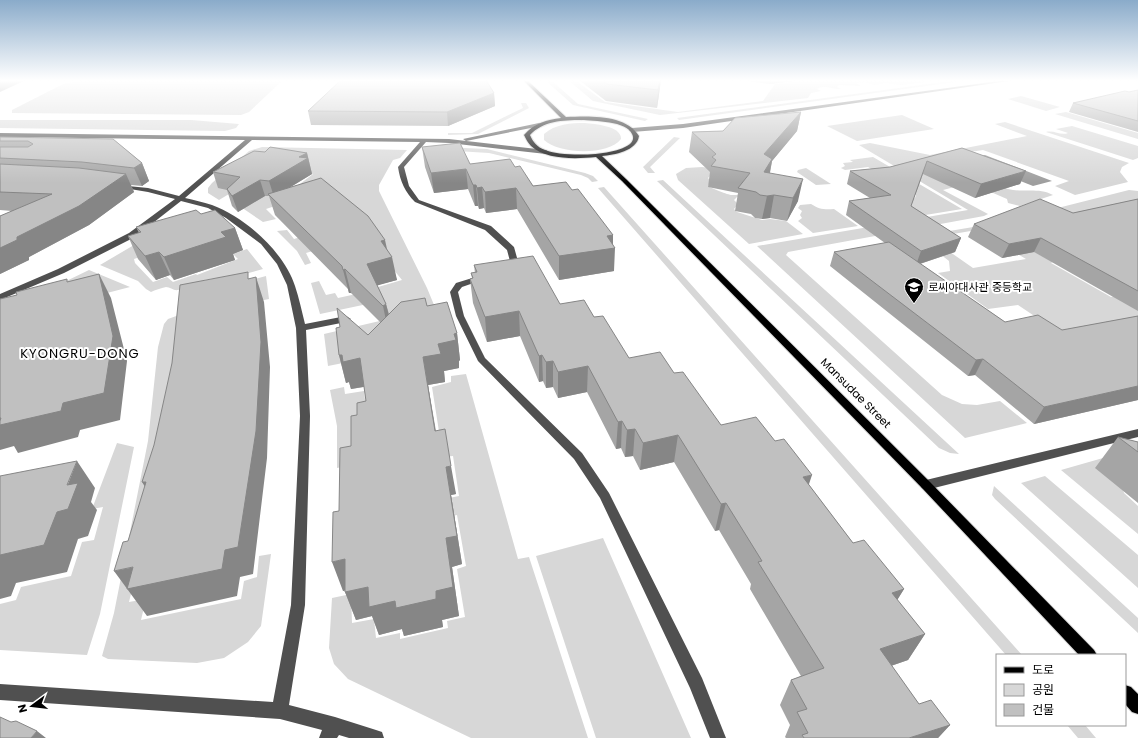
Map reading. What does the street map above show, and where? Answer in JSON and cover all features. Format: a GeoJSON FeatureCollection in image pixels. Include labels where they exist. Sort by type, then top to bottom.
{"type":"FeatureCollection","features":[{"type":"Feature","properties":{"kind":"main road"},"geometry":{"type":"LineString","coordinates":[[560,114],[565,119]]}},
{"type":"Feature","properties":{"kind":"main road"},"geometry":{"type":"LineString","coordinates":[[578,118],[604,120],[616,123],[632,130],[636,135],[635,141],[631,146],[612,154],[598,156],[568,156],[546,152],[534,147],[528,141],[527,135],[531,130],[539,125],[565,119],[578,118]]}},
{"type":"Feature","properties":{"kind":"main road","name":"Mansudae Street"},"geometry":{"type":"LineString","coordinates":[[598,156],[630,186],[926,485],[1088,654]]}},
{"type":"Feature","properties":{"kind":"main road"},"geometry":{"type":"LineString","coordinates":[[1126,694],[1138,706]]}},
{"type":"Feature","properties":{"kind":"street"},"geometry":{"type":"LineString","coordinates":[[632,130],[683,126],[766,114]]}},
{"type":"Feature","properties":{"kind":"street"},"geometry":{"type":"LineString","coordinates":[[0,135],[448,141],[479,138],[539,125]]}},
{"type":"Feature","properties":{"kind":"street"},"geometry":{"type":"LineString","coordinates":[[0,297],[61,271],[132,235],[180,200],[250,139]]}},
{"type":"Feature","properties":{"kind":"street"},"geometry":{"type":"LineString","coordinates":[[424,141],[402,167],[403,180],[409,192],[417,200],[488,228],[511,249],[515,265],[509,271],[466,282],[459,285],[454,292],[460,316],[481,359],[578,456],[605,496],[696,684],[718,738]]}},
{"type":"Feature","properties":{"kind":"street"},"geometry":{"type":"LineString","coordinates":[[448,141],[546,152]]}},
{"type":"Feature","properties":{"kind":"street"},"geometry":{"type":"LineString","coordinates":[[107,184],[148,190],[210,207],[229,216],[264,242],[281,263],[291,285],[301,328],[305,416],[298,605],[280,711]]}},
{"type":"Feature","properties":{"kind":"street"},"geometry":{"type":"LineString","coordinates":[[301,328],[346,319]]}},
{"type":"Feature","properties":{"kind":"street"},"geometry":{"type":"LineString","coordinates":[[926,485],[1138,433]]}},
{"type":"Feature","properties":{"kind":"street"},"geometry":{"type":"LineString","coordinates":[[0,692],[280,711],[331,732],[376,738]]}},
{"type":"Feature","properties":{"kind":"green space"},"geometry":{"type":"Polygon","coordinates":[[[177,114],[242,114],[241,115],[177,114]]]}},
{"type":"Feature","properties":{"kind":"green space"},"geometry":{"type":"Polygon","coordinates":[[[510,114],[516,114],[478,134],[448,135],[448,133],[472,133],[510,114]]]}},
{"type":"Feature","properties":{"kind":"green space"},"geometry":{"type":"Polygon","coordinates":[[[615,114],[627,114],[648,119],[645,121],[615,114]]]}},
{"type":"Feature","properties":{"kind":"green space"},"geometry":{"type":"Polygon","coordinates":[[[703,114],[719,114],[679,120],[677,118],[703,114]]]}},
{"type":"Feature","properties":{"kind":"green space"},"geometry":{"type":"Polygon","coordinates":[[[1056,114],[1074,114],[1138,133],[1138,139],[1056,114]]]}},
{"type":"Feature","properties":{"kind":"green space"},"geometry":{"type":"Polygon","coordinates":[[[902,115],[934,129],[857,141],[827,126],[902,115]]]}},
{"type":"Feature","properties":{"kind":"green space"},"geometry":{"type":"Polygon","coordinates":[[[0,120],[191,120],[239,124],[236,128],[225,131],[0,128],[0,120]]]}},
{"type":"Feature","properties":{"kind":"green space"},"geometry":{"type":"Polygon","coordinates":[[[1005,122],[1129,163],[1122,167],[1120,172],[1128,182],[1075,195],[1055,186],[1069,181],[983,150],[957,154],[945,164],[1008,189],[1042,191],[1053,195],[1020,206],[1008,203],[1007,199],[970,183],[943,190],[988,214],[984,216],[788,252],[786,255],[942,395],[962,404],[977,405],[1000,401],[1027,423],[965,438],[757,246],[968,210],[859,145],[870,143],[930,155],[1027,136],[995,124],[1005,122]]]}},
{"type":"Feature","properties":{"kind":"green space"},"geometry":{"type":"Polygon","coordinates":[[[585,123],[613,128],[620,135],[621,139],[615,144],[606,148],[583,151],[561,148],[551,145],[544,140],[544,134],[553,128],[569,124],[585,123]]]}},
{"type":"Feature","properties":{"kind":"green space"},"geometry":{"type":"Polygon","coordinates":[[[1072,126],[1138,146],[1138,158],[1133,160],[1046,132],[1065,134],[1068,133],[1056,129],[1072,126]]]}},
{"type":"Feature","properties":{"kind":"green space"},"geometry":{"type":"Polygon","coordinates":[[[674,137],[680,138],[650,167],[655,173],[648,173],[643,167],[674,137]]]}},
{"type":"Feature","properties":{"kind":"green space"},"geometry":{"type":"Polygon","coordinates":[[[262,147],[407,150],[400,158],[393,160],[379,185],[379,191],[427,288],[444,329],[384,331],[358,336],[344,347],[343,363],[328,366],[324,334],[384,320],[377,302],[320,314],[311,283],[319,281],[326,295],[335,293],[338,298],[379,289],[378,287],[402,280],[389,264],[316,250],[306,253],[311,263],[305,265],[297,251],[277,231],[287,230],[294,239],[304,236],[275,206],[266,209],[276,219],[263,222],[238,205],[254,195],[283,193],[296,187],[313,174],[304,172],[310,168],[305,167],[234,191],[219,200],[208,193],[208,188],[212,183],[249,151],[262,147]]]}},
{"type":"Feature","properties":{"kind":"green space"},"geometry":{"type":"Polygon","coordinates":[[[442,147],[487,149],[585,173],[593,176],[598,181],[592,182],[588,178],[581,175],[489,153],[440,150],[442,147]]]}},
{"type":"Feature","properties":{"kind":"green space"},"geometry":{"type":"Polygon","coordinates":[[[873,157],[962,209],[907,218],[908,199],[915,198],[916,195],[868,167],[845,170],[841,168],[845,166],[843,163],[853,162],[850,160],[873,157]]]}},
{"type":"Feature","properties":{"kind":"green space"},"geometry":{"type":"Polygon","coordinates":[[[686,168],[710,168],[710,176],[708,178],[711,181],[708,186],[730,195],[745,196],[737,197],[734,200],[738,204],[734,209],[737,212],[762,220],[770,219],[786,221],[803,234],[749,244],[678,180],[676,174],[686,168]]]}},
{"type":"Feature","properties":{"kind":"green space"},"geometry":{"type":"Polygon","coordinates":[[[806,168],[831,184],[816,185],[797,172],[798,170],[806,168]]]}},
{"type":"Feature","properties":{"kind":"green space"},"geometry":{"type":"Polygon","coordinates":[[[663,180],[959,454],[950,453],[939,448],[657,181],[663,180]]]}},
{"type":"Feature","properties":{"kind":"green space"},"geometry":{"type":"Polygon","coordinates":[[[604,187],[1021,654],[1005,654],[598,188],[604,187]]]}},
{"type":"Feature","properties":{"kind":"green space"},"geometry":{"type":"Polygon","coordinates":[[[1129,190],[1138,191],[1138,209],[1018,218],[1129,190]]]}},
{"type":"Feature","properties":{"kind":"green space"},"geometry":{"type":"Polygon","coordinates":[[[811,204],[822,209],[834,209],[858,226],[813,233],[798,221],[802,218],[800,215],[802,211],[798,208],[800,205],[811,204]]]}},
{"type":"Feature","properties":{"kind":"green space"},"geometry":{"type":"Polygon","coordinates":[[[985,225],[988,228],[930,238],[973,268],[1026,259],[984,234],[998,232],[1053,262],[1051,263],[1111,297],[1115,296],[1138,310],[1138,330],[1097,358],[1018,305],[988,309],[938,273],[950,271],[949,261],[914,237],[985,225]]]}},
{"type":"Feature","properties":{"kind":"green space"},"geometry":{"type":"Polygon","coordinates":[[[151,235],[149,254],[134,259],[135,263],[153,282],[167,277],[173,282],[196,274],[197,275],[238,259],[233,254],[247,249],[263,269],[223,280],[205,280],[184,289],[175,290],[166,287],[151,292],[138,281],[100,265],[151,235]]]}},
{"type":"Feature","properties":{"kind":"green space"},"geometry":{"type":"Polygon","coordinates":[[[89,270],[130,287],[61,305],[56,286],[89,270]]]}},
{"type":"Feature","properties":{"kind":"green space"},"geometry":{"type":"Polygon","coordinates":[[[266,276],[269,299],[259,301],[183,382],[129,602],[146,599],[141,620],[241,599],[244,581],[257,577],[259,556],[271,554],[261,626],[248,642],[224,658],[197,663],[108,659],[102,656],[114,613],[148,441],[158,347],[164,324],[168,319],[179,315],[224,287],[266,276]]]}},
{"type":"Feature","properties":{"kind":"green space"},"geometry":{"type":"Polygon","coordinates":[[[466,374],[518,559],[529,557],[588,738],[471,738],[348,679],[334,664],[329,648],[332,598],[351,594],[352,623],[374,619],[376,638],[400,633],[400,639],[448,628],[447,621],[465,617],[457,569],[466,566],[457,515],[452,516],[449,498],[459,496],[453,456],[443,457],[432,387],[451,382],[451,376],[466,374]]]}},
{"type":"Feature","properties":{"kind":"green space"},"geometry":{"type":"Polygon","coordinates":[[[344,387],[345,394],[364,391],[365,400],[393,394],[356,464],[337,468],[337,426],[330,390],[344,387]]]}},
{"type":"Feature","properties":{"kind":"green space"},"geometry":{"type":"Polygon","coordinates":[[[117,443],[134,447],[100,614],[87,655],[0,650],[0,604],[16,600],[21,587],[71,576],[82,542],[94,540],[103,507],[92,509],[117,443]]]}},
{"type":"Feature","properties":{"kind":"green space"},"geometry":{"type":"Polygon","coordinates":[[[1138,448],[1122,485],[1124,493],[1138,506],[1138,534],[1061,470],[1138,448]]]}},
{"type":"Feature","properties":{"kind":"green space"},"geometry":{"type":"Polygon","coordinates":[[[1045,476],[1138,555],[1138,588],[1021,483],[1045,476]]]}},
{"type":"Feature","properties":{"kind":"green space"},"geometry":{"type":"Polygon","coordinates":[[[994,486],[1138,618],[1138,633],[995,499],[992,495],[994,486]]]}},
{"type":"Feature","properties":{"kind":"green space"},"geometry":{"type":"Polygon","coordinates":[[[603,538],[691,738],[596,738],[536,556],[603,538]]]}},
{"type":"Feature","properties":{"kind":"green space"},"geometry":{"type":"Polygon","coordinates":[[[1068,726],[1086,726],[1096,738],[1078,738],[1068,726]]]}},
{"type":"Feature","properties":{"kind":"shaded area"},"geometry":{"type":"Polygon","coordinates":[[[985,155],[1052,181],[1033,186],[966,159],[985,155]]]}},
{"type":"Feature","properties":{"kind":"building"},"geometry":{"type":"Polygon","coordinates":[[[774,114],[799,114],[764,154],[772,159],[764,172],[803,179],[793,198],[774,195],[760,195],[756,192],[738,188],[750,173],[711,166],[716,160],[712,157],[716,154],[692,132],[723,131],[735,118],[774,114]]]}},
{"type":"Feature","properties":{"kind":"building"},"geometry":{"type":"Polygon","coordinates":[[[1114,114],[1138,114],[1138,121],[1114,114]]]}},
{"type":"Feature","properties":{"kind":"building"},"geometry":{"type":"Polygon","coordinates":[[[0,137],[113,139],[142,163],[134,168],[82,162],[0,158],[0,147],[28,147],[33,144],[28,141],[0,141],[0,137]]]}},
{"type":"Feature","properties":{"kind":"building"},"geometry":{"type":"Polygon","coordinates":[[[460,143],[470,164],[510,159],[515,167],[520,166],[533,186],[566,182],[572,190],[578,189],[613,235],[607,236],[615,248],[559,256],[516,188],[485,192],[482,187],[477,188],[476,185],[473,185],[466,169],[431,173],[422,147],[460,143]]]}},
{"type":"Feature","properties":{"kind":"building"},"geometry":{"type":"Polygon","coordinates":[[[270,147],[307,153],[299,157],[308,158],[269,181],[260,180],[232,196],[227,189],[240,177],[213,172],[254,151],[265,152],[270,147]]]}},
{"type":"Feature","properties":{"kind":"building"},"geometry":{"type":"Polygon","coordinates":[[[962,148],[1026,171],[981,184],[927,161],[911,206],[961,238],[921,251],[849,201],[891,195],[850,171],[890,167],[962,148]]]}},
{"type":"Feature","properties":{"kind":"building"},"geometry":{"type":"Polygon","coordinates":[[[0,164],[79,168],[126,174],[79,206],[17,237],[17,240],[0,248],[0,216],[52,194],[0,192],[0,164]]]}},
{"type":"Feature","properties":{"kind":"building"},"geometry":{"type":"Polygon","coordinates":[[[321,178],[368,216],[385,240],[381,241],[392,257],[367,264],[386,304],[383,306],[345,269],[343,270],[342,266],[268,194],[321,178]]]}},
{"type":"Feature","properties":{"kind":"building"},"geometry":{"type":"Polygon","coordinates":[[[1040,199],[1073,213],[1138,199],[1138,291],[1041,238],[1009,244],[974,224],[1040,199]]]}},
{"type":"Feature","properties":{"kind":"building"},"geometry":{"type":"Polygon","coordinates":[[[196,210],[201,214],[215,210],[235,228],[221,232],[226,237],[164,257],[159,252],[145,256],[128,236],[141,232],[136,227],[196,210]]]}},
{"type":"Feature","properties":{"kind":"building"},"geometry":{"type":"Polygon","coordinates":[[[889,242],[1005,322],[1038,315],[1062,330],[1138,316],[1138,386],[1044,407],[983,359],[976,360],[834,252],[889,242]]]}},
{"type":"Feature","properties":{"kind":"building"},"geometry":{"type":"Polygon","coordinates":[[[533,256],[560,304],[584,300],[594,317],[603,316],[629,358],[660,352],[674,373],[683,372],[721,425],[756,417],[775,441],[784,439],[812,475],[803,477],[853,543],[864,540],[904,589],[892,593],[925,634],[880,649],[919,704],[931,700],[950,725],[909,738],[804,738],[802,735],[808,733],[797,712],[807,709],[791,680],[824,668],[758,562],[762,561],[726,503],[721,504],[678,435],[643,443],[635,429],[627,430],[622,421],[618,422],[588,366],[558,372],[553,361],[546,362],[542,355],[539,356],[519,311],[485,317],[470,279],[473,278],[471,273],[477,272],[474,265],[533,256]]]}},
{"type":"Feature","properties":{"kind":"building"},"geometry":{"type":"Polygon","coordinates":[[[248,272],[248,279],[256,277],[261,342],[256,431],[238,547],[225,550],[222,569],[127,589],[133,567],[114,571],[123,542],[128,541],[146,482],[142,482],[154,445],[172,363],[180,285],[248,272]]]}},
{"type":"Feature","properties":{"kind":"building"},"geometry":{"type":"Polygon","coordinates":[[[99,274],[113,336],[104,393],[63,403],[61,411],[0,425],[0,299],[17,295],[16,292],[67,279],[67,282],[99,274]]]}},
{"type":"Feature","properties":{"kind":"building"},"geometry":{"type":"Polygon","coordinates":[[[425,298],[427,306],[447,302],[457,333],[454,334],[456,340],[438,344],[441,354],[423,357],[435,431],[445,429],[451,466],[446,467],[457,536],[446,538],[453,587],[436,591],[436,599],[396,608],[395,601],[369,607],[368,587],[345,592],[345,559],[332,562],[333,512],[339,511],[340,448],[351,446],[351,416],[357,415],[357,403],[366,401],[360,358],[343,362],[342,355],[339,355],[336,328],[340,327],[337,308],[368,335],[401,302],[425,298]]]}},
{"type":"Feature","properties":{"kind":"building"},"geometry":{"type":"Polygon","coordinates":[[[1118,437],[1138,442],[1138,452],[1118,437]]]}},
{"type":"Feature","properties":{"kind":"building"},"geometry":{"type":"Polygon","coordinates":[[[77,461],[67,485],[78,483],[68,509],[57,512],[44,545],[0,555],[0,476],[77,461]]]}},
{"type":"Feature","properties":{"kind":"building"},"geometry":{"type":"Polygon","coordinates":[[[0,717],[11,722],[16,721],[37,731],[31,738],[0,738],[0,717]]]}},
{"type":"Feature","properties":{"kind":"place","name":"로씨야대사관 중등학교"},"geometry":{"type":"Point","coordinates":[914,304]}},
{"type":"Feature","properties":{"kind":"district","name":"KYONGRU-DONG"},"geometry":{"type":"Point","coordinates":[80,353]}}]}
